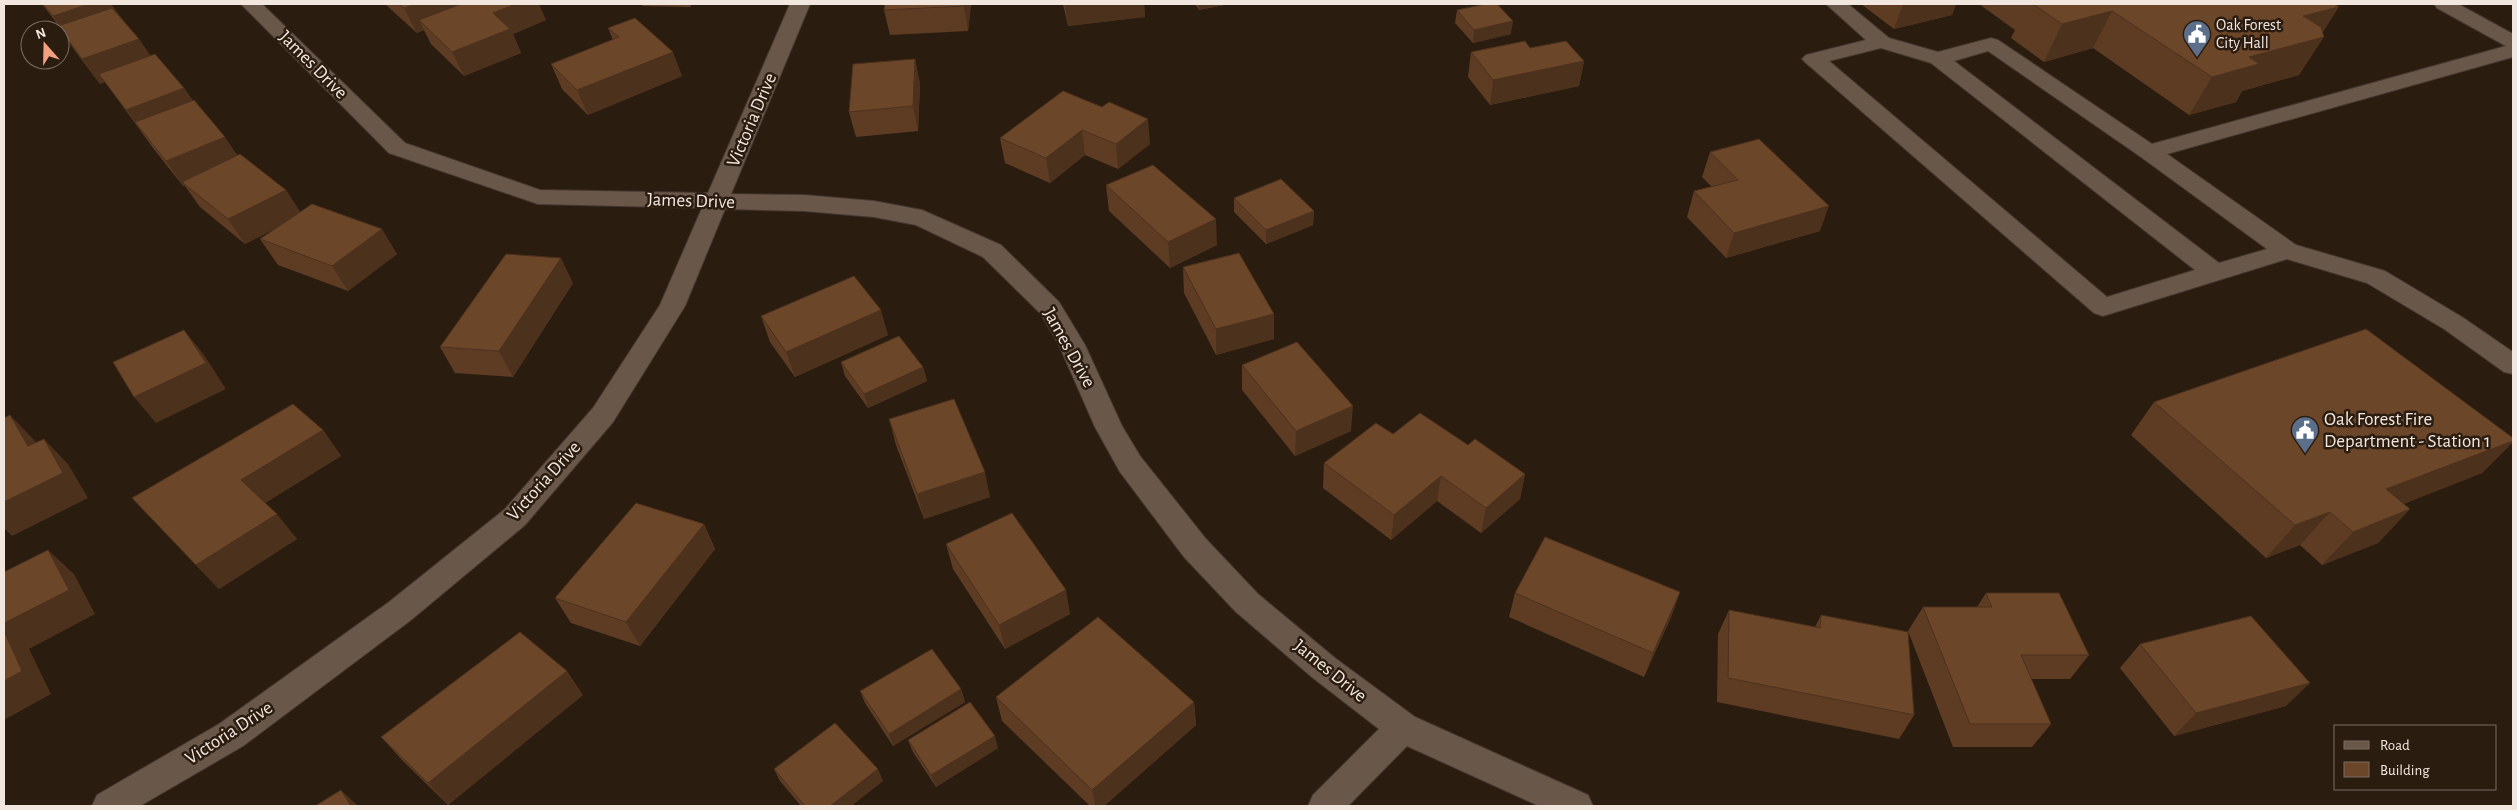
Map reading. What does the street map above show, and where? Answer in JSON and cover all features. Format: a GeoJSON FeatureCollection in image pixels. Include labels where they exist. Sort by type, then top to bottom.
{"type":"FeatureCollection","features":[{"type":"Feature","properties":{"kind":"street","name":"James Drive"},"geometry":{"type":"LineString","coordinates":[[251,4],[397,148],[538,196],[804,203],[874,209],[922,218],[992,251],[1050,308],[1072,345],[1109,427],[1130,464],[1195,548],[1254,608],[1324,668],[1403,728],[1576,806]]}},
{"type":"Feature","properties":{"kind":"street","name":"Victoria Drive"},"geometry":{"type":"LineString","coordinates":[[109,806],[231,735],[400,610],[515,517],[603,416],[672,306],[718,202],[800,4]]}},
{"type":"Feature","properties":{"kind":"street"},"geometry":{"type":"LineString","coordinates":[[1836,4],[1882,42],[1938,59],[2215,273]]}},
{"type":"Feature","properties":{"kind":"street"},"geometry":{"type":"LineString","coordinates":[[2444,4],[2513,42]]}},
{"type":"Feature","properties":{"kind":"street"},"geometry":{"type":"LineString","coordinates":[[1882,42],[1813,59],[2103,307],[2287,251]]}},
{"type":"Feature","properties":{"kind":"street"},"geometry":{"type":"LineString","coordinates":[[1938,59],[1991,44],[2149,152],[2287,251],[2376,276],[2453,323],[2513,365]]}},
{"type":"Feature","properties":{"kind":"street"},"geometry":{"type":"LineString","coordinates":[[2149,152],[2513,51]]}},
{"type":"Feature","properties":{"kind":"street"},"geometry":{"type":"LineString","coordinates":[[1325,806],[1403,728]]}},
{"type":"Feature","properties":{"kind":"building"},"geometry":{"type":"Polygon","coordinates":[[[43,4],[89,4],[53,16],[43,4]]]}},
{"type":"Feature","properties":{"kind":"building"},"geometry":{"type":"Polygon","coordinates":[[[399,4],[416,4],[404,8],[399,4]]]}},
{"type":"Feature","properties":{"kind":"building"},"geometry":{"type":"Polygon","coordinates":[[[461,4],[516,4],[493,13],[510,29],[452,52],[419,20],[461,4]]]}},
{"type":"Feature","properties":{"kind":"building"},"geometry":{"type":"Polygon","coordinates":[[[885,4],[964,4],[964,6],[884,10],[885,4]]]}},
{"type":"Feature","properties":{"kind":"building"},"geometry":{"type":"Polygon","coordinates":[[[1486,4],[1497,4],[1513,21],[1474,30],[1457,10],[1486,4]]]}},
{"type":"Feature","properties":{"kind":"building"},"geometry":{"type":"Polygon","coordinates":[[[2033,4],[2334,4],[2339,7],[2303,16],[2321,27],[2324,37],[2249,57],[2259,64],[2212,77],[2112,11],[2062,24],[2033,4]]]}},
{"type":"Feature","properties":{"kind":"building"},"geometry":{"type":"Polygon","coordinates":[[[112,8],[139,39],[82,59],[70,42],[70,22],[112,8]]]}},
{"type":"Feature","properties":{"kind":"building"},"geometry":{"type":"Polygon","coordinates":[[[635,18],[673,52],[577,90],[551,64],[619,37],[608,28],[635,18]]]}},
{"type":"Feature","properties":{"kind":"building"},"geometry":{"type":"Polygon","coordinates":[[[1525,41],[1530,48],[1566,41],[1584,61],[1493,80],[1471,52],[1525,41]]]}},
{"type":"Feature","properties":{"kind":"building"},"geometry":{"type":"Polygon","coordinates":[[[155,54],[184,88],[126,110],[99,74],[155,54]]]}},
{"type":"Feature","properties":{"kind":"building"},"geometry":{"type":"Polygon","coordinates":[[[915,59],[913,106],[849,112],[853,64],[915,59]]]}},
{"type":"Feature","properties":{"kind":"building"},"geometry":{"type":"Polygon","coordinates":[[[1063,91],[1102,107],[1109,102],[1148,119],[1116,144],[1082,130],[1046,158],[1000,138],[1063,91]]]}},
{"type":"Feature","properties":{"kind":"building"},"geometry":{"type":"Polygon","coordinates":[[[194,100],[225,137],[166,161],[135,122],[194,100]]]}},
{"type":"Feature","properties":{"kind":"building"},"geometry":{"type":"Polygon","coordinates":[[[1759,139],[1829,206],[1734,233],[1694,191],[1738,180],[1710,152],[1759,139]]]}},
{"type":"Feature","properties":{"kind":"building"},"geometry":{"type":"Polygon","coordinates":[[[240,154],[286,190],[228,219],[182,182],[240,154]]]}},
{"type":"Feature","properties":{"kind":"building"},"geometry":{"type":"Polygon","coordinates":[[[1153,165],[1216,219],[1168,242],[1106,185],[1153,165]]]}},
{"type":"Feature","properties":{"kind":"building"},"geometry":{"type":"Polygon","coordinates":[[[1281,179],[1314,211],[1266,230],[1234,198],[1281,179]]]}},
{"type":"Feature","properties":{"kind":"building"},"geometry":{"type":"Polygon","coordinates":[[[312,204],[382,229],[332,266],[260,239],[312,204]]]}},
{"type":"Feature","properties":{"kind":"building"},"geometry":{"type":"Polygon","coordinates":[[[1239,253],[1274,314],[1216,329],[1183,267],[1239,253]]]}},
{"type":"Feature","properties":{"kind":"building"},"geometry":{"type":"Polygon","coordinates":[[[506,254],[561,258],[499,351],[440,347],[506,254]]]}},
{"type":"Feature","properties":{"kind":"building"},"geometry":{"type":"Polygon","coordinates":[[[854,276],[881,310],[786,352],[761,316],[854,276]]]}},
{"type":"Feature","properties":{"kind":"building","name":"Oak Forest Fire Department - Station 1"},"geometry":{"type":"Polygon","coordinates":[[[2366,329],[2513,438],[2513,441],[2386,489],[2410,509],[2353,532],[2330,512],[2295,525],[2154,402],[2366,329]]]}},
{"type":"Feature","properties":{"kind":"building"},"geometry":{"type":"Polygon","coordinates":[[[184,330],[206,363],[134,397],[113,362],[184,330]]]}},
{"type":"Feature","properties":{"kind":"building"},"geometry":{"type":"Polygon","coordinates":[[[899,336],[923,367],[864,394],[841,362],[899,336]]]}},
{"type":"Feature","properties":{"kind":"building"},"geometry":{"type":"Polygon","coordinates":[[[1297,342],[1353,406],[1296,431],[1242,365],[1297,342]]]}},
{"type":"Feature","properties":{"kind":"building"},"geometry":{"type":"Polygon","coordinates":[[[954,399],[985,472],[917,494],[889,419],[954,399]]]}},
{"type":"Feature","properties":{"kind":"building"},"geometry":{"type":"Polygon","coordinates":[[[293,404],[323,430],[241,480],[277,514],[196,565],[132,498],[293,404]]]}},
{"type":"Feature","properties":{"kind":"building"},"geometry":{"type":"Polygon","coordinates":[[[1420,413],[1468,445],[1475,439],[1525,474],[1486,508],[1441,476],[1394,515],[1324,463],[1376,423],[1393,434],[1420,413]]]}},
{"type":"Feature","properties":{"kind":"building"},"geometry":{"type":"Polygon","coordinates":[[[10,415],[28,446],[44,439],[63,473],[4,502],[4,418],[10,415]]]}},
{"type":"Feature","properties":{"kind":"building"},"geometry":{"type":"Polygon","coordinates":[[[636,503],[704,524],[626,622],[555,598],[636,503]]]}},
{"type":"Feature","properties":{"kind":"building"},"geometry":{"type":"Polygon","coordinates":[[[1012,513],[1066,590],[999,625],[946,544],[1012,513]]]}},
{"type":"Feature","properties":{"kind":"building"},"geometry":{"type":"Polygon","coordinates":[[[1545,537],[1680,592],[1653,653],[1515,593],[1545,537]]]}},
{"type":"Feature","properties":{"kind":"building"},"geometry":{"type":"Polygon","coordinates":[[[48,550],[69,590],[4,623],[4,572],[48,550]]]}},
{"type":"Feature","properties":{"kind":"building"},"geometry":{"type":"Polygon","coordinates":[[[1986,593],[2059,593],[2089,655],[2021,655],[2051,724],[1970,724],[1923,607],[1992,607],[1986,593]]]}},
{"type":"Feature","properties":{"kind":"building"},"geometry":{"type":"Polygon","coordinates":[[[1729,610],[1820,628],[1821,615],[1908,632],[1914,715],[1728,678],[1729,610]]]}},
{"type":"Feature","properties":{"kind":"building"},"geometry":{"type":"Polygon","coordinates":[[[2251,616],[2310,683],[2196,713],[2140,644],[2251,616]]]}},
{"type":"Feature","properties":{"kind":"building"},"geometry":{"type":"Polygon","coordinates":[[[1098,617],[1194,702],[1092,790],[996,697],[1098,617]]]}},
{"type":"Feature","properties":{"kind":"building"},"geometry":{"type":"Polygon","coordinates":[[[4,631],[22,671],[4,681],[4,631]]]}},
{"type":"Feature","properties":{"kind":"building"},"geometry":{"type":"Polygon","coordinates":[[[520,632],[567,671],[428,783],[381,737],[520,632]]]}},
{"type":"Feature","properties":{"kind":"building"},"geometry":{"type":"Polygon","coordinates":[[[932,649],[961,689],[889,734],[860,691],[932,649]]]}},
{"type":"Feature","properties":{"kind":"building"},"geometry":{"type":"Polygon","coordinates":[[[970,702],[995,736],[931,775],[908,740],[970,702]]]}},
{"type":"Feature","properties":{"kind":"building"},"geometry":{"type":"Polygon","coordinates":[[[835,723],[878,769],[830,806],[805,806],[774,769],[835,723]]]}},
{"type":"Feature","properties":{"kind":"building"},"geometry":{"type":"Polygon","coordinates":[[[341,790],[351,806],[315,806],[341,790]]]}},
{"type":"Feature","properties":{"kind":"place","name":"Oak Forest City Hall"},"geometry":{"type":"Point","coordinates":[2197,58]}},
{"type":"Feature","properties":{"kind":"place","name":"Oak Forest Fire Department - Station 1"},"geometry":{"type":"Point","coordinates":[2305,454]}}]}
